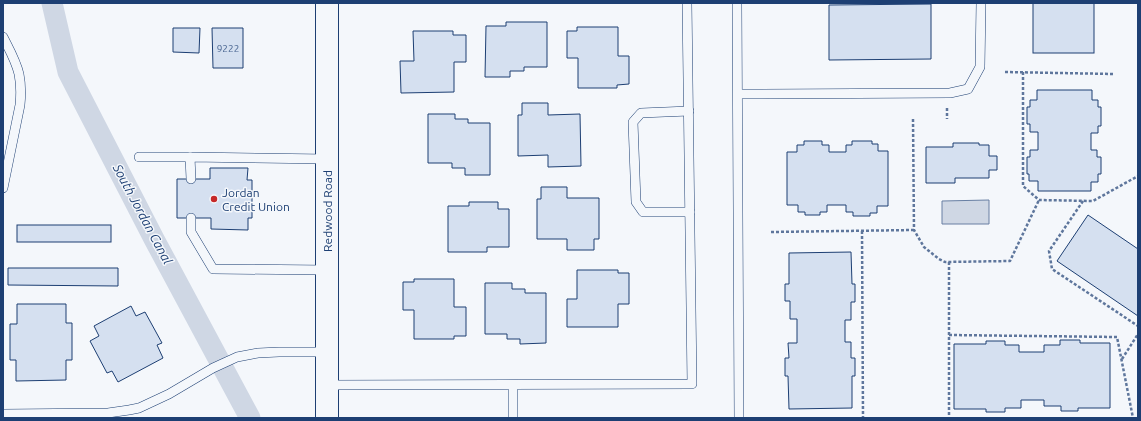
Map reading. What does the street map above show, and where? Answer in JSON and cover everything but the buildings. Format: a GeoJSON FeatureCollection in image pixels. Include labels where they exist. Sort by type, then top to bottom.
{"type":"FeatureCollection","features":[{"type":"Feature","properties":{"kind":"main road","name":"Redwood Road"},"geometry":{"type":"LineString","coordinates":[[327,3],[327,418]]}},
{"type":"Feature","properties":{"kind":"lane"},"geometry":{"type":"LineString","coordinates":[[327,385],[692,384],[687,3]]}},
{"type":"Feature","properties":{"kind":"lane"},"geometry":{"type":"LineString","coordinates":[[737,3],[739,418]]}},
{"type":"Feature","properties":{"kind":"lane"},"geometry":{"type":"LineString","coordinates":[[738,94],[950,93],[968,89],[980,66],[981,3]]}},
{"type":"Feature","properties":{"kind":"lane"},"geometry":{"type":"LineString","coordinates":[[3,37],[19,74],[20,89],[20,105],[6,159],[3,188]]}},
{"type":"Feature","properties":{"kind":"lane"},"geometry":{"type":"LineString","coordinates":[[689,111],[641,113],[633,122],[636,202],[643,212],[690,212]]}},
{"type":"Feature","properties":{"kind":"lane"},"geometry":{"type":"LineString","coordinates":[[139,157],[327,159]]}},
{"type":"Feature","properties":{"kind":"lane"},"geometry":{"type":"LineString","coordinates":[[190,157],[191,179]]}},
{"type":"Feature","properties":{"kind":"lane"},"geometry":{"type":"LineString","coordinates":[[191,218],[191,232],[213,269],[327,270]]}},
{"type":"Feature","properties":{"kind":"lane"},"geometry":{"type":"LineString","coordinates":[[3,414],[108,413],[129,410],[139,408],[168,394],[213,368],[237,357],[258,353],[327,352]]}},
{"type":"Feature","properties":{"kind":"lane"},"geometry":{"type":"LineString","coordinates":[[513,418],[514,385]]}},
{"type":"Feature","properties":{"kind":"path"},"geometry":{"type":"LineString","coordinates":[[1005,72],[1114,74]]}},
{"type":"Feature","properties":{"kind":"path"},"geometry":{"type":"LineString","coordinates":[[1023,72],[1023,186],[1039,200],[1093,201],[1138,176]]}},
{"type":"Feature","properties":{"kind":"path"},"geometry":{"type":"LineString","coordinates":[[913,119],[914,230],[924,247],[939,259],[945,262],[1010,261],[1039,200]]}},
{"type":"Feature","properties":{"kind":"path"},"geometry":{"type":"LineString","coordinates":[[1083,200],[1049,251],[1052,269],[1138,326]]}},
{"type":"Feature","properties":{"kind":"path"},"geometry":{"type":"LineString","coordinates":[[862,230],[863,418]]}},
{"type":"Feature","properties":{"kind":"path"},"geometry":{"type":"LineString","coordinates":[[771,232],[914,230]]}},
{"type":"Feature","properties":{"kind":"path"},"geometry":{"type":"LineString","coordinates":[[949,262],[949,418]]}},
{"type":"Feature","properties":{"kind":"path"},"geometry":{"type":"LineString","coordinates":[[949,334],[1117,337],[1133,418]]}},
{"type":"Feature","properties":{"kind":"path"},"geometry":{"type":"LineString","coordinates":[[1121,360],[1138,334]]}},
{"type":"Feature","properties":{"kind":"shaded area"},"geometry":{"type":"Polygon","coordinates":[[[989,200],[989,224],[942,224],[942,201],[989,200]]]}},
{"type":"Feature","properties":{"kind":"waterway","name":"South Jordan Canal"},"geometry":{"type":"LineString","coordinates":[[52,3],[68,72],[154,239],[250,418]]}},
{"type":"Feature","properties":{"kind":"place","name":"Jordan Credit Union"},"geometry":{"type":"Point","coordinates":[214,199]}}]}
